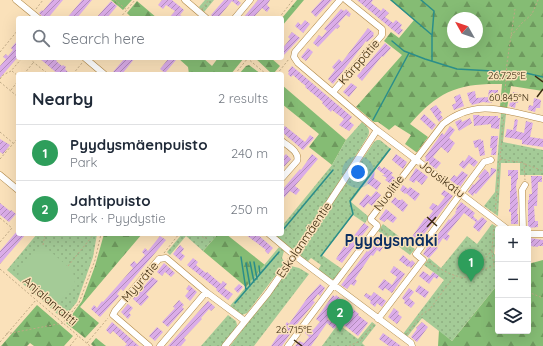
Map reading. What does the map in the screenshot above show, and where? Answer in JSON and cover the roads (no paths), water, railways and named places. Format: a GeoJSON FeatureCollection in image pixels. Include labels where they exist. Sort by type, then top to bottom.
{"type":"FeatureCollection","features":[{"type":"Feature","properties":{"kind":"street"},"geometry":{"type":"LineString","coordinates":[[16,0],[36,16]]}},
{"type":"Feature","properties":{"kind":"street"},"geometry":{"type":"LineString","coordinates":[[185,0],[204,16]]}},
{"type":"Feature","properties":{"kind":"street"},"geometry":{"type":"LineString","coordinates":[[237,16],[250,0]]}},
{"type":"Feature","properties":{"kind":"street","name":"Kärppätie"},"geometry":{"type":"LineString","coordinates":[[340,0],[295,52],[294,57],[298,63],[377,130]]}},
{"type":"Feature","properties":{"kind":"street","name":"Kärppätie"},"geometry":{"type":"LineString","coordinates":[[334,92],[383,33],[382,29],[346,0]]}},
{"type":"Feature","properties":{"kind":"street"},"geometry":{"type":"LineString","coordinates":[[85,60],[101,72]]}},
{"type":"Feature","properties":{"kind":"street"},"geometry":{"type":"LineString","coordinates":[[416,159],[439,128],[453,117],[471,110],[482,108],[543,119]]}},
{"type":"Feature","properties":{"kind":"street","name":"Jousikatu"},"geometry":{"type":"LineString","coordinates":[[377,130],[460,193],[496,218],[504,226]]}},
{"type":"Feature","properties":{"kind":"street","name":"Eskolanmäentie"},"geometry":{"type":"LineString","coordinates":[[225,346],[268,293],[377,130]]}},
{"type":"Feature","properties":{"kind":"street"},"geometry":{"type":"LineString","coordinates":[[284,143],[296,153],[298,158],[284,176]]}},
{"type":"Feature","properties":{"kind":"street","name":"Nuolitie"},"geometry":{"type":"LineString","coordinates":[[288,346],[377,227],[377,224],[371,220],[371,218],[416,159]]}},
{"type":"Feature","properties":{"kind":"street"},"geometry":{"type":"LineString","coordinates":[[378,319],[423,260],[416,254],[484,162],[491,160]]}},
{"type":"Feature","properties":{"kind":"street"},"geometry":{"type":"LineString","coordinates":[[0,175],[16,188]]}},
{"type":"Feature","properties":{"kind":"street"},"geometry":{"type":"LineString","coordinates":[[523,226],[522,190],[525,185]]}},
{"type":"Feature","properties":{"kind":"street"},"geometry":{"type":"LineString","coordinates":[[531,234],[543,234]]}},
{"type":"Feature","properties":{"kind":"street"},"geometry":{"type":"LineString","coordinates":[[271,236],[294,255],[411,343],[412,346]]}},
{"type":"Feature","properties":{"kind":"street","name":"Myyrätie"},"geometry":{"type":"LineString","coordinates":[[149,346],[113,314],[159,259],[166,258],[206,292],[245,321]]}},
{"type":"Feature","properties":{"kind":"street"},"geometry":{"type":"LineString","coordinates":[[160,346],[206,292]]}},
{"type":"Feature","properties":{"kind":"waterway"},"geometry":{"type":"LineString","coordinates":[[391,0],[432,35]]}},
{"type":"Feature","properties":{"kind":"waterway"},"geometry":{"type":"LineString","coordinates":[[421,0],[434,11],[432,61]]}},
{"type":"Feature","properties":{"kind":"waterway"},"geometry":{"type":"LineString","coordinates":[[392,41],[404,51],[457,69],[526,73],[543,77]]}},
{"type":"Feature","properties":{"kind":"waterway"},"geometry":{"type":"LineString","coordinates":[[373,120],[409,53]]}},
{"type":"Feature","properties":{"kind":"waterway"},"geometry":{"type":"LineString","coordinates":[[321,256],[353,214],[350,201],[390,149]]}},
{"type":"Feature","properties":{"kind":"waterway"},"geometry":{"type":"LineString","coordinates":[[284,229],[333,170]]}},
{"type":"Feature","properties":{"kind":"waterway"},"geometry":{"type":"LineString","coordinates":[[235,303],[279,252]]}},
{"type":"Feature","properties":{"kind":"waterway"},"geometry":{"type":"LineString","coordinates":[[241,257],[246,290]]}},
{"type":"Feature","properties":{"kind":"waterway"},"geometry":{"type":"LineString","coordinates":[[250,262],[254,282]]}},
{"type":"Feature","properties":{"kind":"waterway"},"geometry":{"type":"LineString","coordinates":[[254,262],[257,279]]}},
{"type":"Feature","properties":{"kind":"waterway"},"geometry":{"type":"LineString","coordinates":[[246,263],[250,286]]}},
{"type":"Feature","properties":{"kind":"waterway"},"geometry":{"type":"LineString","coordinates":[[259,266],[260,274]]}},
{"type":"Feature","properties":{"kind":"place","name":"Pyydysmäenpuisto"},"geometry":{"type":"Point","coordinates":[471,282]}},
{"type":"Feature","properties":{"kind":"place","name":"Jahtipuisto"},"geometry":{"type":"Point","coordinates":[340,332]}},
{"type":"Feature","properties":{"kind":"district","name":"Pyydysmäki"},"geometry":{"type":"Point","coordinates":[391,240]}}]}
